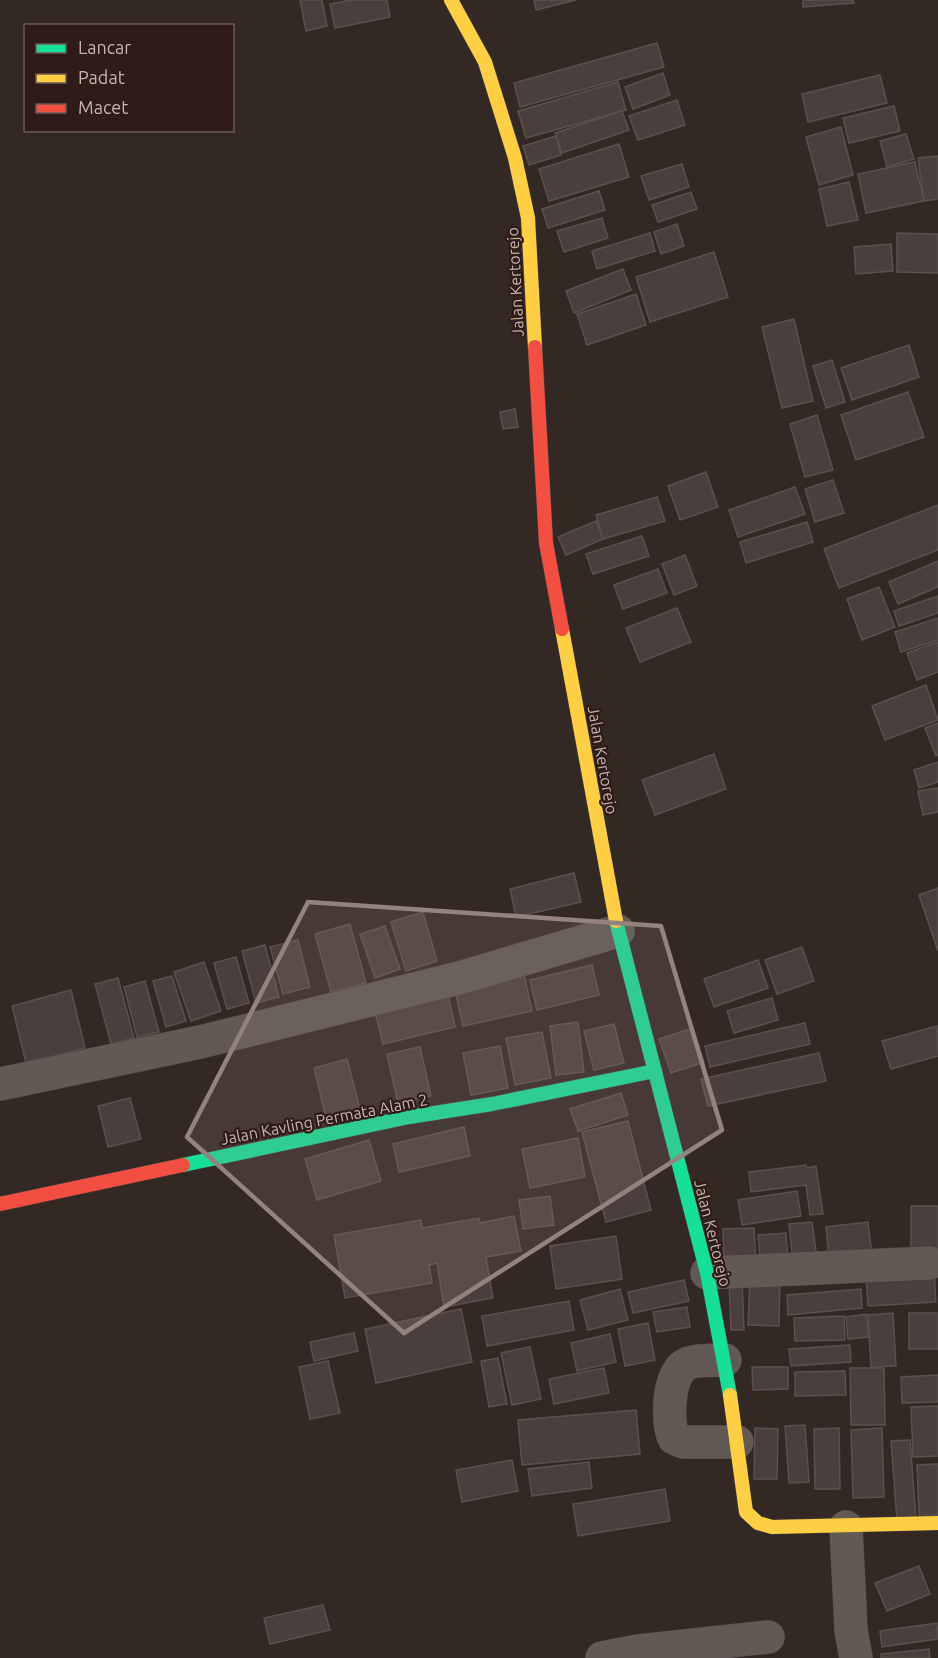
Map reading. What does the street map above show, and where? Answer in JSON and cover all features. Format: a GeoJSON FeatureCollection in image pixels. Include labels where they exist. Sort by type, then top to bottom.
{"type":"FeatureCollection","features":[{"type":"Feature","properties":{"kind":"street","name":"Jalan Kertorejo"},"geometry":{"type":"LineString","coordinates":[[451,0],[485,62],[515,158],[528,218],[546,543],[618,931],[707,1274],[725,1360],[746,1512],[758,1523],[772,1527],[846,1527]]}},
{"type":"Feature","properties":{"kind":"street"},"geometry":{"type":"LineString","coordinates":[[0,1084],[245,1031],[459,978],[618,931]]}},
{"type":"Feature","properties":{"kind":"street","name":"Jalan Kavling Permata Alam 2"},"geometry":{"type":"LineString","coordinates":[[0,1204],[409,1117],[492,1104],[655,1071]]}},
{"type":"Feature","properties":{"kind":"street"},"geometry":{"type":"LineString","coordinates":[[707,1274],[930,1263]]}},
{"type":"Feature","properties":{"kind":"street"},"geometry":{"type":"LineString","coordinates":[[725,1360],[688,1363],[677,1371],[673,1382],[669,1423],[674,1437],[683,1442],[736,1442]]}},
{"type":"Feature","properties":{"kind":"street"},"geometry":{"type":"LineString","coordinates":[[855,1658],[851,1630],[846,1527],[938,1522]]}},
{"type":"Feature","properties":{"kind":"street"},"geometry":{"type":"LineString","coordinates":[[602,1658],[638,1651],[768,1637]]}},
{"type":"Feature","properties":{"kind":"highlighted area"},"geometry":{"type":"Polygon","coordinates":[[[308,902],[661,926],[722,1130],[404,1333],[187,1137],[308,902]]]}},
{"type":"Feature","properties":{"kind":"building"},"geometry":{"type":"Polygon","coordinates":[[[300,0],[322,0],[327,26],[306,31],[300,0]]]}},
{"type":"Feature","properties":{"kind":"building"},"geometry":{"type":"Polygon","coordinates":[[[351,0],[387,0],[390,17],[335,28],[330,4],[351,0]]]}},
{"type":"Feature","properties":{"kind":"building"},"geometry":{"type":"Polygon","coordinates":[[[534,0],[576,0],[536,10],[534,0]]]}},
{"type":"Feature","properties":{"kind":"building"},"geometry":{"type":"Polygon","coordinates":[[[803,0],[853,0],[854,3],[803,7],[803,0]]]}},
{"type":"Feature","properties":{"kind":"building"},"geometry":{"type":"Polygon","coordinates":[[[657,43],[664,67],[520,107],[514,83],[657,43]]]}},
{"type":"Feature","properties":{"kind":"building"},"geometry":{"type":"Polygon","coordinates":[[[663,73],[670,95],[633,109],[625,87],[663,73]]]}},
{"type":"Feature","properties":{"kind":"building"},"geometry":{"type":"Polygon","coordinates":[[[880,75],[887,103],[808,122],[802,94],[880,75]]]}},
{"type":"Feature","properties":{"kind":"building"},"geometry":{"type":"Polygon","coordinates":[[[618,82],[626,110],[526,138],[518,111],[618,82]]]}},
{"type":"Feature","properties":{"kind":"building"},"geometry":{"type":"Polygon","coordinates":[[[677,100],[685,125],[638,140],[629,116],[677,100]]]}},
{"type":"Feature","properties":{"kind":"building"},"geometry":{"type":"Polygon","coordinates":[[[894,106],[900,131],[849,143],[843,118],[894,106]]]}},
{"type":"Feature","properties":{"kind":"building"},"geometry":{"type":"Polygon","coordinates":[[[622,111],[629,130],[562,153],[555,133],[622,111]]]}},
{"type":"Feature","properties":{"kind":"building"},"geometry":{"type":"Polygon","coordinates":[[[841,127],[853,175],[819,185],[806,137],[841,127]]]}},
{"type":"Feature","properties":{"kind":"building"},"geometry":{"type":"Polygon","coordinates":[[[906,134],[914,159],[887,167],[880,141],[906,134]]]}},
{"type":"Feature","properties":{"kind":"building"},"geometry":{"type":"Polygon","coordinates":[[[556,136],[561,155],[529,165],[523,146],[556,136]]]}},
{"type":"Feature","properties":{"kind":"building"},"geometry":{"type":"Polygon","coordinates":[[[619,144],[629,177],[549,201],[539,169],[619,144]]]}},
{"type":"Feature","properties":{"kind":"building"},"geometry":{"type":"Polygon","coordinates":[[[938,156],[938,199],[924,201],[918,158],[938,156]]]}},
{"type":"Feature","properties":{"kind":"building"},"geometry":{"type":"Polygon","coordinates":[[[915,162],[924,201],[866,213],[858,174],[915,162]]]}},
{"type":"Feature","properties":{"kind":"building"},"geometry":{"type":"Polygon","coordinates":[[[682,164],[689,187],[649,200],[641,176],[682,164]]]}},
{"type":"Feature","properties":{"kind":"building"},"geometry":{"type":"Polygon","coordinates":[[[849,182],[858,220],[827,226],[819,189],[849,182]]]}},
{"type":"Feature","properties":{"kind":"building"},"geometry":{"type":"Polygon","coordinates":[[[599,191],[605,210],[548,228],[542,209],[599,191]]]}},
{"type":"Feature","properties":{"kind":"building"},"geometry":{"type":"Polygon","coordinates":[[[691,192],[697,209],[658,222],[652,205],[691,192]]]}},
{"type":"Feature","properties":{"kind":"building"},"geometry":{"type":"Polygon","coordinates":[[[602,218],[608,238],[564,252],[557,231],[602,218]]]}},
{"type":"Feature","properties":{"kind":"building"},"geometry":{"type":"Polygon","coordinates":[[[677,224],[684,246],[661,254],[654,232],[677,224]]]}},
{"type":"Feature","properties":{"kind":"building"},"geometry":{"type":"Polygon","coordinates":[[[650,233],[655,251],[597,269],[592,251],[650,233]]]}},
{"type":"Feature","properties":{"kind":"building"},"geometry":{"type":"Polygon","coordinates":[[[897,233],[938,234],[938,273],[897,272],[897,233]]]}},
{"type":"Feature","properties":{"kind":"building"},"geometry":{"type":"Polygon","coordinates":[[[891,244],[893,271],[856,274],[854,247],[891,244]]]}},
{"type":"Feature","properties":{"kind":"building"},"geometry":{"type":"Polygon","coordinates":[[[714,252],[728,297],[650,322],[636,277],[714,252]]]}},
{"type":"Feature","properties":{"kind":"building"},"geometry":{"type":"Polygon","coordinates":[[[623,269],[631,290],[574,313],[566,291],[623,269]]]}},
{"type":"Feature","properties":{"kind":"building"},"geometry":{"type":"Polygon","coordinates":[[[636,294],[646,325],[587,345],[577,314],[636,294]]]}},
{"type":"Feature","properties":{"kind":"building"},"geometry":{"type":"Polygon","coordinates":[[[794,319],[813,401],[782,408],[762,327],[794,319]]]}},
{"type":"Feature","properties":{"kind":"building"},"geometry":{"type":"Polygon","coordinates":[[[909,345],[919,377],[852,400],[841,368],[909,345]]]}},
{"type":"Feature","properties":{"kind":"building"},"geometry":{"type":"Polygon","coordinates":[[[832,360],[845,402],[826,408],[813,366],[832,360]]]}},
{"type":"Feature","properties":{"kind":"building"},"geometry":{"type":"Polygon","coordinates":[[[908,392],[924,437],[856,460],[841,415],[908,392]]]}},
{"type":"Feature","properties":{"kind":"building"},"geometry":{"type":"Polygon","coordinates":[[[515,409],[518,427],[503,429],[500,412],[515,409]]]}},
{"type":"Feature","properties":{"kind":"building"},"geometry":{"type":"Polygon","coordinates":[[[817,415],[833,470],[805,477],[790,424],[817,415]]]}},
{"type":"Feature","properties":{"kind":"building"},"geometry":{"type":"Polygon","coordinates":[[[706,472],[718,507],[680,520],[668,486],[706,472]]]}},
{"type":"Feature","properties":{"kind":"building"},"geometry":{"type":"Polygon","coordinates":[[[833,480],[844,513],[815,522],[805,489],[833,480]]]}},
{"type":"Feature","properties":{"kind":"building"},"geometry":{"type":"Polygon","coordinates":[[[795,487],[805,514],[738,537],[729,510],[795,487]]]}},
{"type":"Feature","properties":{"kind":"building"},"geometry":{"type":"Polygon","coordinates":[[[657,497],[665,521],[603,539],[596,515],[657,497]]]}},
{"type":"Feature","properties":{"kind":"building"},"geometry":{"type":"Polygon","coordinates":[[[938,505],[938,550],[839,588],[824,549],[938,505]]]}},
{"type":"Feature","properties":{"kind":"building"},"geometry":{"type":"Polygon","coordinates":[[[596,521],[603,539],[566,555],[558,537],[596,521]]]}},
{"type":"Feature","properties":{"kind":"building"},"geometry":{"type":"Polygon","coordinates":[[[807,522],[813,542],[746,563],[740,542],[807,522]]]}},
{"type":"Feature","properties":{"kind":"building"},"geometry":{"type":"Polygon","coordinates":[[[642,536],[649,556],[593,574],[586,554],[642,536]]]}},
{"type":"Feature","properties":{"kind":"building"},"geometry":{"type":"Polygon","coordinates":[[[685,555],[697,586],[674,595],[662,564],[685,555]]]}},
{"type":"Feature","properties":{"kind":"building"},"geometry":{"type":"Polygon","coordinates":[[[938,561],[938,587],[898,604],[889,582],[938,561]]]}},
{"type":"Feature","properties":{"kind":"building"},"geometry":{"type":"Polygon","coordinates":[[[658,569],[667,593],[623,609],[614,585],[658,569]]]}},
{"type":"Feature","properties":{"kind":"building"},"geometry":{"type":"Polygon","coordinates":[[[879,587],[895,627],[862,640],[847,599],[879,587]]]}},
{"type":"Feature","properties":{"kind":"building"},"geometry":{"type":"Polygon","coordinates":[[[938,596],[938,613],[899,626],[894,611],[938,596]]]}},
{"type":"Feature","properties":{"kind":"building"},"geometry":{"type":"Polygon","coordinates":[[[677,608],[691,642],[640,662],[626,628],[677,608]]]}},
{"type":"Feature","properties":{"kind":"building"},"geometry":{"type":"Polygon","coordinates":[[[938,618],[938,640],[901,652],[895,632],[938,618]]]}},
{"type":"Feature","properties":{"kind":"building"},"geometry":{"type":"Polygon","coordinates":[[[938,642],[938,672],[917,680],[907,653],[938,642]]]}},
{"type":"Feature","properties":{"kind":"building"},"geometry":{"type":"Polygon","coordinates":[[[926,685],[938,720],[885,740],[872,706],[926,685]]]}},
{"type":"Feature","properties":{"kind":"building"},"geometry":{"type":"Polygon","coordinates":[[[938,723],[938,755],[936,756],[925,728],[938,723]]]}},
{"type":"Feature","properties":{"kind":"building"},"geometry":{"type":"Polygon","coordinates":[[[714,754],[726,789],[655,815],[642,780],[714,754]]]}},
{"type":"Feature","properties":{"kind":"building"},"geometry":{"type":"Polygon","coordinates":[[[938,762],[938,782],[919,788],[914,770],[938,762]]]}},
{"type":"Feature","properties":{"kind":"building"},"geometry":{"type":"Polygon","coordinates":[[[938,788],[938,812],[923,815],[918,791],[938,788]]]}},
{"type":"Feature","properties":{"kind":"building"},"geometry":{"type":"Polygon","coordinates":[[[574,873],[581,902],[516,917],[510,889],[574,873]]]}},
{"type":"Feature","properties":{"kind":"building"},"geometry":{"type":"Polygon","coordinates":[[[938,888],[938,951],[919,895],[938,888]]]}},
{"type":"Feature","properties":{"kind":"building"},"geometry":{"type":"Polygon","coordinates":[[[423,912],[437,961],[406,971],[391,922],[423,912]]]}},
{"type":"Feature","properties":{"kind":"building"},"geometry":{"type":"Polygon","coordinates":[[[350,924],[366,983],[331,992],[315,934],[350,924]]]}},
{"type":"Feature","properties":{"kind":"building"},"geometry":{"type":"Polygon","coordinates":[[[385,926],[400,969],[375,978],[360,934],[385,926]]]}},
{"type":"Feature","properties":{"kind":"building"},"geometry":{"type":"Polygon","coordinates":[[[298,940],[310,987],[283,994],[270,947],[298,940]]]}},
{"type":"Feature","properties":{"kind":"building"},"geometry":{"type":"Polygon","coordinates":[[[265,945],[279,997],[256,1003],[242,951],[265,945]]]}},
{"type":"Feature","properties":{"kind":"building"},"geometry":{"type":"Polygon","coordinates":[[[802,947],[814,981],[777,994],[765,960],[802,947]]]}},
{"type":"Feature","properties":{"kind":"building"},"geometry":{"type":"Polygon","coordinates":[[[236,957],[249,1003],[227,1009],[214,963],[236,957]]]}},
{"type":"Feature","properties":{"kind":"building"},"geometry":{"type":"Polygon","coordinates":[[[758,960],[768,988],[714,1007],[704,979],[758,960]]]}},
{"type":"Feature","properties":{"kind":"building"},"geometry":{"type":"Polygon","coordinates":[[[204,962],[221,1011],[191,1021],[174,972],[204,962]]]}},
{"type":"Feature","properties":{"kind":"building"},"geometry":{"type":"Polygon","coordinates":[[[592,965],[599,995],[537,1010],[530,980],[592,965]]]}},
{"type":"Feature","properties":{"kind":"building"},"geometry":{"type":"Polygon","coordinates":[[[523,970],[532,1011],[463,1026],[454,986],[523,970]]]}},
{"type":"Feature","properties":{"kind":"building"},"geometry":{"type":"Polygon","coordinates":[[[172,976],[186,1021],[166,1027],[153,981],[172,976]]]}},
{"type":"Feature","properties":{"kind":"building"},"geometry":{"type":"Polygon","coordinates":[[[118,978],[134,1038],[111,1044],[95,984],[118,978]]]}},
{"type":"Feature","properties":{"kind":"building"},"geometry":{"type":"Polygon","coordinates":[[[145,981],[159,1032],[137,1037],[124,987],[145,981]]]}},
{"type":"Feature","properties":{"kind":"building"},"geometry":{"type":"Polygon","coordinates":[[[71,990],[85,1048],[26,1063],[12,1006],[71,990]]]}},
{"type":"Feature","properties":{"kind":"building"},"geometry":{"type":"Polygon","coordinates":[[[448,995],[455,1027],[383,1044],[375,1012],[448,995]]]}},
{"type":"Feature","properties":{"kind":"building"},"geometry":{"type":"Polygon","coordinates":[[[772,998],[778,1020],[734,1033],[727,1011],[772,998]]]}},
{"type":"Feature","properties":{"kind":"building"},"geometry":{"type":"Polygon","coordinates":[[[578,1022],[584,1072],[556,1075],[550,1026],[578,1022]]]}},
{"type":"Feature","properties":{"kind":"building"},"geometry":{"type":"Polygon","coordinates":[[[805,1023],[810,1044],[710,1067],[705,1046],[805,1023]]]}},
{"type":"Feature","properties":{"kind":"building"},"geometry":{"type":"Polygon","coordinates":[[[614,1024],[624,1063],[594,1070],[584,1031],[614,1024]]]}},
{"type":"Feature","properties":{"kind":"building"},"geometry":{"type":"Polygon","coordinates":[[[937,1026],[938,1056],[891,1069],[882,1041],[937,1026]]]}},
{"type":"Feature","properties":{"kind":"building"},"geometry":{"type":"Polygon","coordinates":[[[693,1028],[704,1062],[671,1073],[659,1039],[693,1028]]]}},
{"type":"Feature","properties":{"kind":"building"},"geometry":{"type":"Polygon","coordinates":[[[542,1032],[551,1078],[515,1085],[506,1038],[542,1032]]]}},
{"type":"Feature","properties":{"kind":"building"},"geometry":{"type":"Polygon","coordinates":[[[500,1046],[508,1088],[471,1095],[463,1053],[500,1046]]]}},
{"type":"Feature","properties":{"kind":"building"},"geometry":{"type":"Polygon","coordinates":[[[420,1047],[431,1096],[398,1103],[387,1054],[420,1047]]]}},
{"type":"Feature","properties":{"kind":"building"},"geometry":{"type":"Polygon","coordinates":[[[819,1053],[826,1081],[708,1106],[701,1079],[819,1053]]]}},
{"type":"Feature","properties":{"kind":"building"},"geometry":{"type":"Polygon","coordinates":[[[347,1059],[360,1109],[326,1118],[314,1068],[347,1059]]]}},
{"type":"Feature","properties":{"kind":"building"},"geometry":{"type":"Polygon","coordinates":[[[621,1093],[628,1115],[578,1131],[570,1109],[621,1093]]]}},
{"type":"Feature","properties":{"kind":"building"},"geometry":{"type":"Polygon","coordinates":[[[130,1098],[141,1139],[108,1147],[98,1106],[130,1098]]]}},
{"type":"Feature","properties":{"kind":"building"},"geometry":{"type":"Polygon","coordinates":[[[628,1121],[651,1210],[606,1222],[582,1132],[628,1121]]]}},
{"type":"Feature","properties":{"kind":"building"},"geometry":{"type":"Polygon","coordinates":[[[464,1127],[470,1156],[399,1172],[393,1144],[464,1127]]]}},
{"type":"Feature","properties":{"kind":"building"},"geometry":{"type":"Polygon","coordinates":[[[578,1138],[585,1177],[530,1188],[522,1149],[578,1138]]]}},
{"type":"Feature","properties":{"kind":"building"},"geometry":{"type":"Polygon","coordinates":[[[369,1140],[381,1181],[317,1200],[305,1159],[369,1140]]]}},
{"type":"Feature","properties":{"kind":"building"},"geometry":{"type":"Polygon","coordinates":[[[806,1165],[807,1168],[816,1166],[823,1214],[810,1215],[806,1185],[751,1192],[749,1172],[806,1165]]]}},
{"type":"Feature","properties":{"kind":"building"},"geometry":{"type":"Polygon","coordinates":[[[797,1191],[801,1216],[742,1225],[738,1200],[797,1191]]]}},
{"type":"Feature","properties":{"kind":"building"},"geometry":{"type":"Polygon","coordinates":[[[550,1196],[554,1225],[523,1229],[519,1200],[550,1196]]]}},
{"type":"Feature","properties":{"kind":"building"},"geometry":{"type":"Polygon","coordinates":[[[911,1206],[938,1206],[938,1255],[911,1254],[911,1206]]]}},
{"type":"Feature","properties":{"kind":"building"},"geometry":{"type":"Polygon","coordinates":[[[514,1216],[521,1251],[486,1257],[493,1298],[444,1307],[437,1263],[429,1265],[432,1283],[345,1298],[334,1235],[421,1220],[422,1228],[479,1218],[480,1223],[514,1216]]]}},
{"type":"Feature","properties":{"kind":"building"},"geometry":{"type":"Polygon","coordinates":[[[812,1222],[817,1258],[793,1261],[789,1224],[812,1222]]]}},
{"type":"Feature","properties":{"kind":"building"},"geometry":{"type":"Polygon","coordinates":[[[868,1222],[872,1254],[829,1259],[826,1227],[868,1222]]]}},
{"type":"Feature","properties":{"kind":"building"},"geometry":{"type":"Polygon","coordinates":[[[754,1228],[756,1263],[724,1264],[723,1229],[754,1228]]]}},
{"type":"Feature","properties":{"kind":"building"},"geometry":{"type":"Polygon","coordinates":[[[786,1233],[788,1264],[761,1266],[758,1235],[786,1233]]]}},
{"type":"Feature","properties":{"kind":"building"},"geometry":{"type":"Polygon","coordinates":[[[616,1236],[622,1279],[556,1289],[550,1246],[616,1236]]]}},
{"type":"Feature","properties":{"kind":"building"},"geometry":{"type":"Polygon","coordinates":[[[934,1271],[936,1302],[868,1306],[866,1275],[934,1271]]]}},
{"type":"Feature","properties":{"kind":"building"},"geometry":{"type":"Polygon","coordinates":[[[750,1274],[780,1275],[779,1326],[748,1325],[750,1274]]]}},
{"type":"Feature","properties":{"kind":"building"},"geometry":{"type":"Polygon","coordinates":[[[729,1278],[742,1278],[744,1330],[731,1330],[729,1278]]]}},
{"type":"Feature","properties":{"kind":"building"},"geometry":{"type":"Polygon","coordinates":[[[684,1280],[689,1301],[633,1313],[628,1292],[684,1280]]]}},
{"type":"Feature","properties":{"kind":"building"},"geometry":{"type":"Polygon","coordinates":[[[620,1289],[628,1320],[588,1330],[580,1300],[620,1289]]]}},
{"type":"Feature","properties":{"kind":"building"},"geometry":{"type":"Polygon","coordinates":[[[861,1289],[862,1308],[788,1315],[787,1295],[861,1289]]]}},
{"type":"Feature","properties":{"kind":"building"},"geometry":{"type":"Polygon","coordinates":[[[569,1301],[574,1330],[487,1346],[482,1316],[569,1301]]]}},
{"type":"Feature","properties":{"kind":"building"},"geometry":{"type":"Polygon","coordinates":[[[687,1307],[690,1327],[657,1332],[653,1312],[687,1307]]]}},
{"type":"Feature","properties":{"kind":"building"},"geometry":{"type":"Polygon","coordinates":[[[461,1309],[472,1362],[376,1383],[365,1329],[461,1309]]]}},
{"type":"Feature","properties":{"kind":"building"},"geometry":{"type":"Polygon","coordinates":[[[893,1313],[896,1366],[871,1367],[868,1315],[893,1313]]]}},
{"type":"Feature","properties":{"kind":"building"},"geometry":{"type":"Polygon","coordinates":[[[909,1313],[938,1313],[938,1349],[909,1349],[909,1313]]]}},
{"type":"Feature","properties":{"kind":"building"},"geometry":{"type":"Polygon","coordinates":[[[866,1314],[869,1337],[848,1339],[846,1317],[866,1314]]]}},
{"type":"Feature","properties":{"kind":"building"},"geometry":{"type":"Polygon","coordinates":[[[844,1316],[845,1340],[795,1341],[794,1318],[844,1316]]]}},
{"type":"Feature","properties":{"kind":"building"},"geometry":{"type":"Polygon","coordinates":[[[648,1323],[655,1360],[625,1366],[618,1329],[648,1323]]]}},
{"type":"Feature","properties":{"kind":"building"},"geometry":{"type":"Polygon","coordinates":[[[354,1333],[358,1351],[314,1361],[310,1342],[354,1333]]]}},
{"type":"Feature","properties":{"kind":"building"},"geometry":{"type":"Polygon","coordinates":[[[610,1334],[616,1362],[577,1371],[571,1343],[610,1334]]]}},
{"type":"Feature","properties":{"kind":"building"},"geometry":{"type":"Polygon","coordinates":[[[850,1345],[851,1362],[791,1366],[789,1349],[850,1345]]]}},
{"type":"Feature","properties":{"kind":"building"},"geometry":{"type":"Polygon","coordinates":[[[530,1347],[541,1399],[512,1405],[501,1353],[530,1347]]]}},
{"type":"Feature","properties":{"kind":"building"},"geometry":{"type":"Polygon","coordinates":[[[498,1358],[507,1404],[489,1407],[481,1361],[498,1358]]]}},
{"type":"Feature","properties":{"kind":"building"},"geometry":{"type":"Polygon","coordinates":[[[328,1361],[340,1413],[310,1419],[299,1367],[328,1361]]]}},
{"type":"Feature","properties":{"kind":"building"},"geometry":{"type":"Polygon","coordinates":[[[752,1367],[788,1367],[788,1389],[753,1390],[752,1367]]]}},
{"type":"Feature","properties":{"kind":"building"},"geometry":{"type":"Polygon","coordinates":[[[604,1368],[609,1393],[554,1404],[549,1379],[604,1368]]]}},
{"type":"Feature","properties":{"kind":"building"},"geometry":{"type":"Polygon","coordinates":[[[850,1368],[884,1368],[885,1425],[851,1425],[850,1368]]]}},
{"type":"Feature","properties":{"kind":"building"},"geometry":{"type":"Polygon","coordinates":[[[845,1371],[846,1395],[795,1396],[795,1372],[845,1371]]]}},
{"type":"Feature","properties":{"kind":"building"},"geometry":{"type":"Polygon","coordinates":[[[938,1375],[938,1402],[902,1403],[901,1377],[938,1375]]]}},
{"type":"Feature","properties":{"kind":"building"},"geometry":{"type":"Polygon","coordinates":[[[938,1406],[938,1456],[913,1457],[911,1407],[938,1406]]]}},
{"type":"Feature","properties":{"kind":"building"},"geometry":{"type":"Polygon","coordinates":[[[636,1410],[640,1454],[522,1465],[518,1420],[636,1410]]]}},
{"type":"Feature","properties":{"kind":"building"},"geometry":{"type":"Polygon","coordinates":[[[805,1425],[809,1482],[789,1483],[785,1426],[805,1425]]]}},
{"type":"Feature","properties":{"kind":"building"},"geometry":{"type":"Polygon","coordinates":[[[755,1428],[778,1429],[777,1479],[754,1479],[755,1428]]]}},
{"type":"Feature","properties":{"kind":"building"},"geometry":{"type":"Polygon","coordinates":[[[839,1428],[840,1489],[815,1489],[814,1429],[839,1428]]]}},
{"type":"Feature","properties":{"kind":"building"},"geometry":{"type":"Polygon","coordinates":[[[882,1428],[884,1497],[853,1498],[851,1430],[882,1428]]]}},
{"type":"Feature","properties":{"kind":"building"},"geometry":{"type":"Polygon","coordinates":[[[910,1440],[916,1519],[897,1520],[891,1441],[910,1440]]]}},
{"type":"Feature","properties":{"kind":"building"},"geometry":{"type":"Polygon","coordinates":[[[512,1460],[518,1491],[462,1502],[456,1470],[512,1460]]]}},
{"type":"Feature","properties":{"kind":"building"},"geometry":{"type":"Polygon","coordinates":[[[589,1462],[592,1488],[532,1496],[528,1469],[589,1462]]]}},
{"type":"Feature","properties":{"kind":"building"},"geometry":{"type":"Polygon","coordinates":[[[938,1464],[938,1515],[919,1515],[917,1465],[938,1464]]]}},
{"type":"Feature","properties":{"kind":"building"},"geometry":{"type":"Polygon","coordinates":[[[665,1489],[670,1521],[578,1536],[573,1504],[665,1489]]]}},
{"type":"Feature","properties":{"kind":"building"},"geometry":{"type":"Polygon","coordinates":[[[919,1566],[930,1594],[887,1611],[875,1583],[919,1566]]]}},
{"type":"Feature","properties":{"kind":"building"},"geometry":{"type":"Polygon","coordinates":[[[323,1605],[330,1630],[270,1644],[264,1618],[323,1605]]]}},
{"type":"Feature","properties":{"kind":"building"},"geometry":{"type":"Polygon","coordinates":[[[937,1623],[938,1639],[882,1647],[880,1631],[937,1623]]]}},
{"type":"Feature","properties":{"kind":"building"},"geometry":{"type":"Polygon","coordinates":[[[929,1649],[930,1658],[881,1658],[881,1654],[929,1649]]]}},
{"type":"Feature","properties":{"kind":"traffic: fast"},"geometry":{"type":"LineString","coordinates":[[616,921],[707,1273],[730,1395]]}},
{"type":"Feature","properties":{"kind":"traffic: fast"},"geometry":{"type":"LineString","coordinates":[[183,1165],[409,1117],[492,1104],[655,1071]]}},
{"type":"Feature","properties":{"kind":"traffic: slow"},"geometry":{"type":"LineString","coordinates":[[451,0],[485,62],[515,158],[528,218],[535,347]]}},
{"type":"Feature","properties":{"kind":"traffic: slow"},"geometry":{"type":"LineString","coordinates":[[562,629],[616,921]]}},
{"type":"Feature","properties":{"kind":"traffic: slow"},"geometry":{"type":"LineString","coordinates":[[730,1395],[746,1512],[758,1523],[772,1527],[938,1523]]}},
{"type":"Feature","properties":{"kind":"traffic: jam"},"geometry":{"type":"LineString","coordinates":[[535,347],[546,543],[562,629]]}},
{"type":"Feature","properties":{"kind":"traffic: jam"},"geometry":{"type":"LineString","coordinates":[[0,1204],[183,1165]]}}]}
